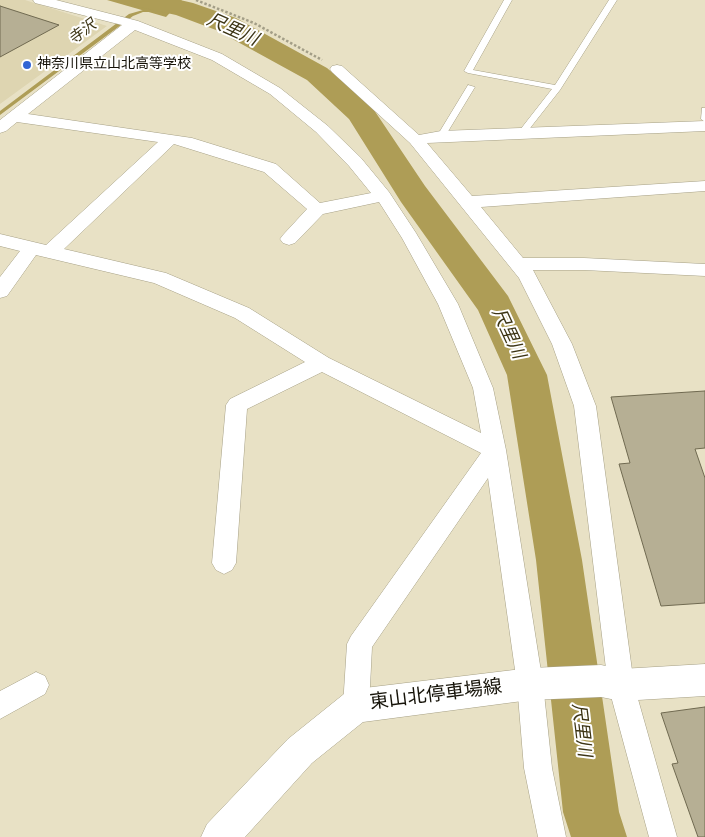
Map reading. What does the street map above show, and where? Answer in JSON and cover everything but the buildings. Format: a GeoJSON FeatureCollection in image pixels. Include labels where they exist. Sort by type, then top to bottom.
{"type":"FeatureCollection","features":[{"type":"Feature","properties":{"kind":"main road","name":"東山北停車場線"},"geometry":{"type":"LineString","coordinates":[[220,837],[300,751],[356,706],[530,684],[705,680]]}},
{"type":"Feature","properties":{"kind":"street"},"geometry":{"type":"LineString","coordinates":[[40,0],[132,24],[217,57],[275,91],[322,129],[355,162],[383,196],[410,238],[448,304],[482,388],[495,450],[530,684],[538,768],[552,837]]}},
{"type":"Feature","properties":{"kind":"street"},"geometry":{"type":"LineString","coordinates":[[0,128],[132,24]]}},
{"type":"Feature","properties":{"kind":"street"},"geometry":{"type":"LineString","coordinates":[[336,69],[416,140],[519,264],[562,344],[585,406],[611,683],[663,837]]}},
{"type":"Feature","properties":{"kind":"street"},"geometry":{"type":"LineString","coordinates":[[15,117],[186,141],[270,168],[317,209]]}},
{"type":"Feature","properties":{"kind":"street"},"geometry":{"type":"LineString","coordinates":[[416,140],[441,136],[520,135],[705,117]]}},
{"type":"Feature","properties":{"kind":"street"},"geometry":{"type":"LineString","coordinates":[[50,252],[170,139]]}},
{"type":"Feature","properties":{"kind":"street"},"geometry":{"type":"LineString","coordinates":[[468,202],[705,186]]}},
{"type":"Feature","properties":{"kind":"street"},"geometry":{"type":"LineString","coordinates":[[289,239],[317,209],[383,196]]}},
{"type":"Feature","properties":{"kind":"street"},"geometry":{"type":"LineString","coordinates":[[0,240],[31,249],[159,278],[242,313],[322,363],[495,450]]}},
{"type":"Feature","properties":{"kind":"street"},"geometry":{"type":"LineString","coordinates":[[0,292],[31,249]]}},
{"type":"Feature","properties":{"kind":"street"},"geometry":{"type":"LineString","coordinates":[[519,264],[584,264],[705,270]]}},
{"type":"Feature","properties":{"kind":"street"},"geometry":{"type":"LineString","coordinates":[[224,563],[237,404],[322,363]]}},
{"type":"Feature","properties":{"kind":"street"},"geometry":{"type":"LineString","coordinates":[[356,706],[360,644],[495,450]]}},
{"type":"Feature","properties":{"kind":"street"},"geometry":{"type":"LineString","coordinates":[[0,706],[36,685]]}},
{"type":"Feature","properties":{"kind":"lane"},"geometry":{"type":"LineString","coordinates":[[508,0],[468,71],[557,88]]}},
{"type":"Feature","properties":{"kind":"lane"},"geometry":{"type":"LineString","coordinates":[[520,135],[557,88],[613,0]]}},
{"type":"Feature","properties":{"kind":"lane"},"geometry":{"type":"LineString","coordinates":[[441,136],[470,87]]}},
{"type":"Feature","properties":{"kind":"path"},"geometry":{"type":"LineString","coordinates":[[196,0],[254,23],[336,69]]}},
{"type":"Feature","properties":{"kind":"shaded area","name":"神奈川県立山北高等学校"},"geometry":{"type":"Polygon","coordinates":[[[0,0],[25,0],[107,26],[0,104],[0,0]]]}},
{"type":"Feature","properties":{"kind":"shaded area"},"geometry":{"type":"Polygon","coordinates":[[[107,0],[182,0],[166,17],[107,0]]]}},
{"type":"Feature","properties":{"kind":"waterway","name":"尺里川"},"geometry":{"type":"LineString","coordinates":[[144,0],[184,9],[226,24],[317,74],[361,113],[413,194],[495,305],[527,375],[559,560],[591,812],[599,837]]}},
{"type":"Feature","properties":{"kind":"waterway","name":"寺沢"},"geometry":{"type":"LineString","coordinates":[[0,113],[131,15],[143,11],[151,11]]}},
{"type":"Feature","properties":{"kind":"place","name":"神奈川県立山北高等学校"},"geometry":{"type":"Point","coordinates":[27,65]}}]}
